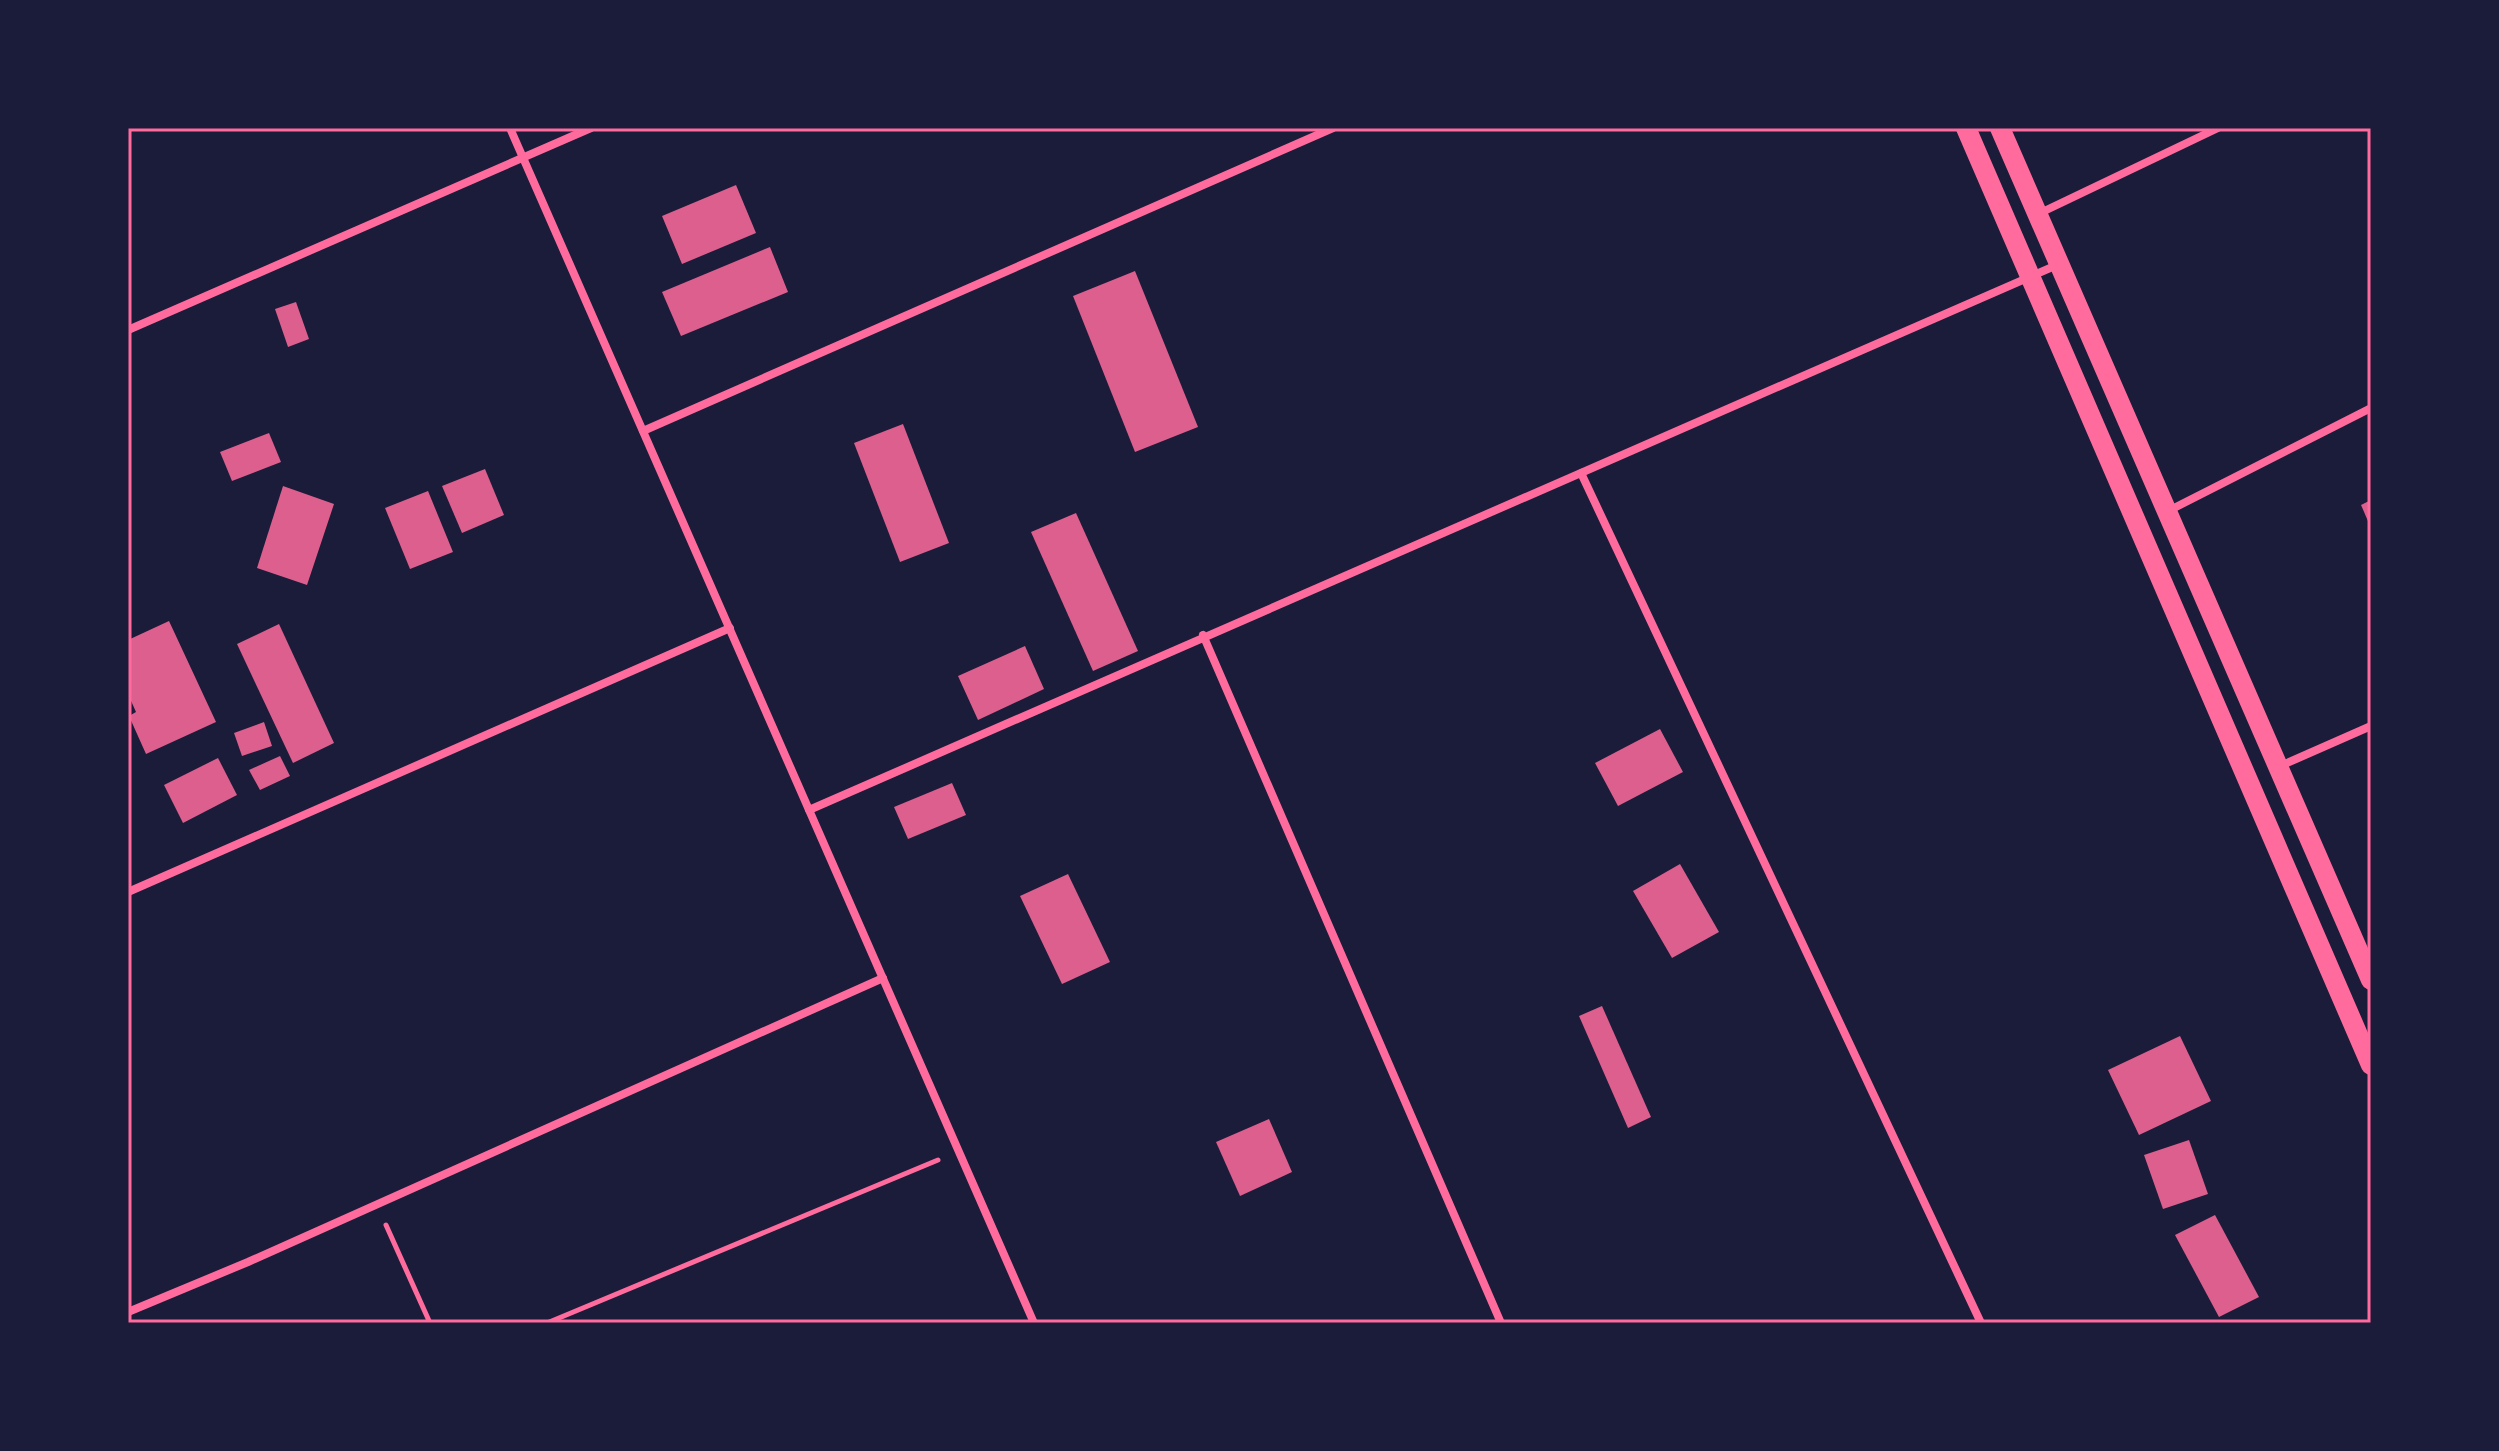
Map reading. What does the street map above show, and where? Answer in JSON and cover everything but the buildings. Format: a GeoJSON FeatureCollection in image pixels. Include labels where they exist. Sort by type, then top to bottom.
{"type":"FeatureCollection","features":[{"type":"Feature","properties":{"kind":"main road"},"geometry":{"type":"LineString","coordinates":[[1966,128],[2238,764],[2371,1065]]}},
{"type":"Feature","properties":{"kind":"main road"},"geometry":{"type":"LineString","coordinates":[[2000,128],[2057,265],[2371,980]]}},
{"type":"Feature","properties":{"kind":"street"},"geometry":{"type":"LineString","coordinates":[[510,128],[1034,1323]]}},
{"type":"Feature","properties":{"kind":"street"},"geometry":{"type":"LineString","coordinates":[[128,330],[591,128]]}},
{"type":"Feature","properties":{"kind":"street"},"geometry":{"type":"LineString","coordinates":[[643,431],[1333,128]]}},
{"type":"Feature","properties":{"kind":"street"},"geometry":{"type":"LineString","coordinates":[[2037,215],[2218,128]]}},
{"type":"Feature","properties":{"kind":"street"},"geometry":{"type":"LineString","coordinates":[[809,810],[1203,635],[2057,265]]}},
{"type":"Feature","properties":{"kind":"street"},"geometry":{"type":"LineString","coordinates":[[2165,513],[2371,408]]}},
{"type":"Feature","properties":{"kind":"street"},"geometry":{"type":"LineString","coordinates":[[1581,473],[1981,1323]]}},
{"type":"Feature","properties":{"kind":"street"},"geometry":{"type":"LineString","coordinates":[[128,892],[730,628]]}},
{"type":"Feature","properties":{"kind":"street"},"geometry":{"type":"LineString","coordinates":[[1203,635],[1501,1323]]}},
{"type":"Feature","properties":{"kind":"street"},"geometry":{"type":"LineString","coordinates":[[2278,767],[2371,726]]}},
{"type":"Feature","properties":{"kind":"street"},"geometry":{"type":"LineString","coordinates":[[128,1312],[883,978]]}},
{"type":"Feature","properties":{"kind":"path"},"geometry":{"type":"LineString","coordinates":[[547,1323],[959,1151]]}},
{"type":"Feature","properties":{"kind":"path"},"geometry":{"type":"LineString","coordinates":[[376,1203],[430,1323]]}}]}
